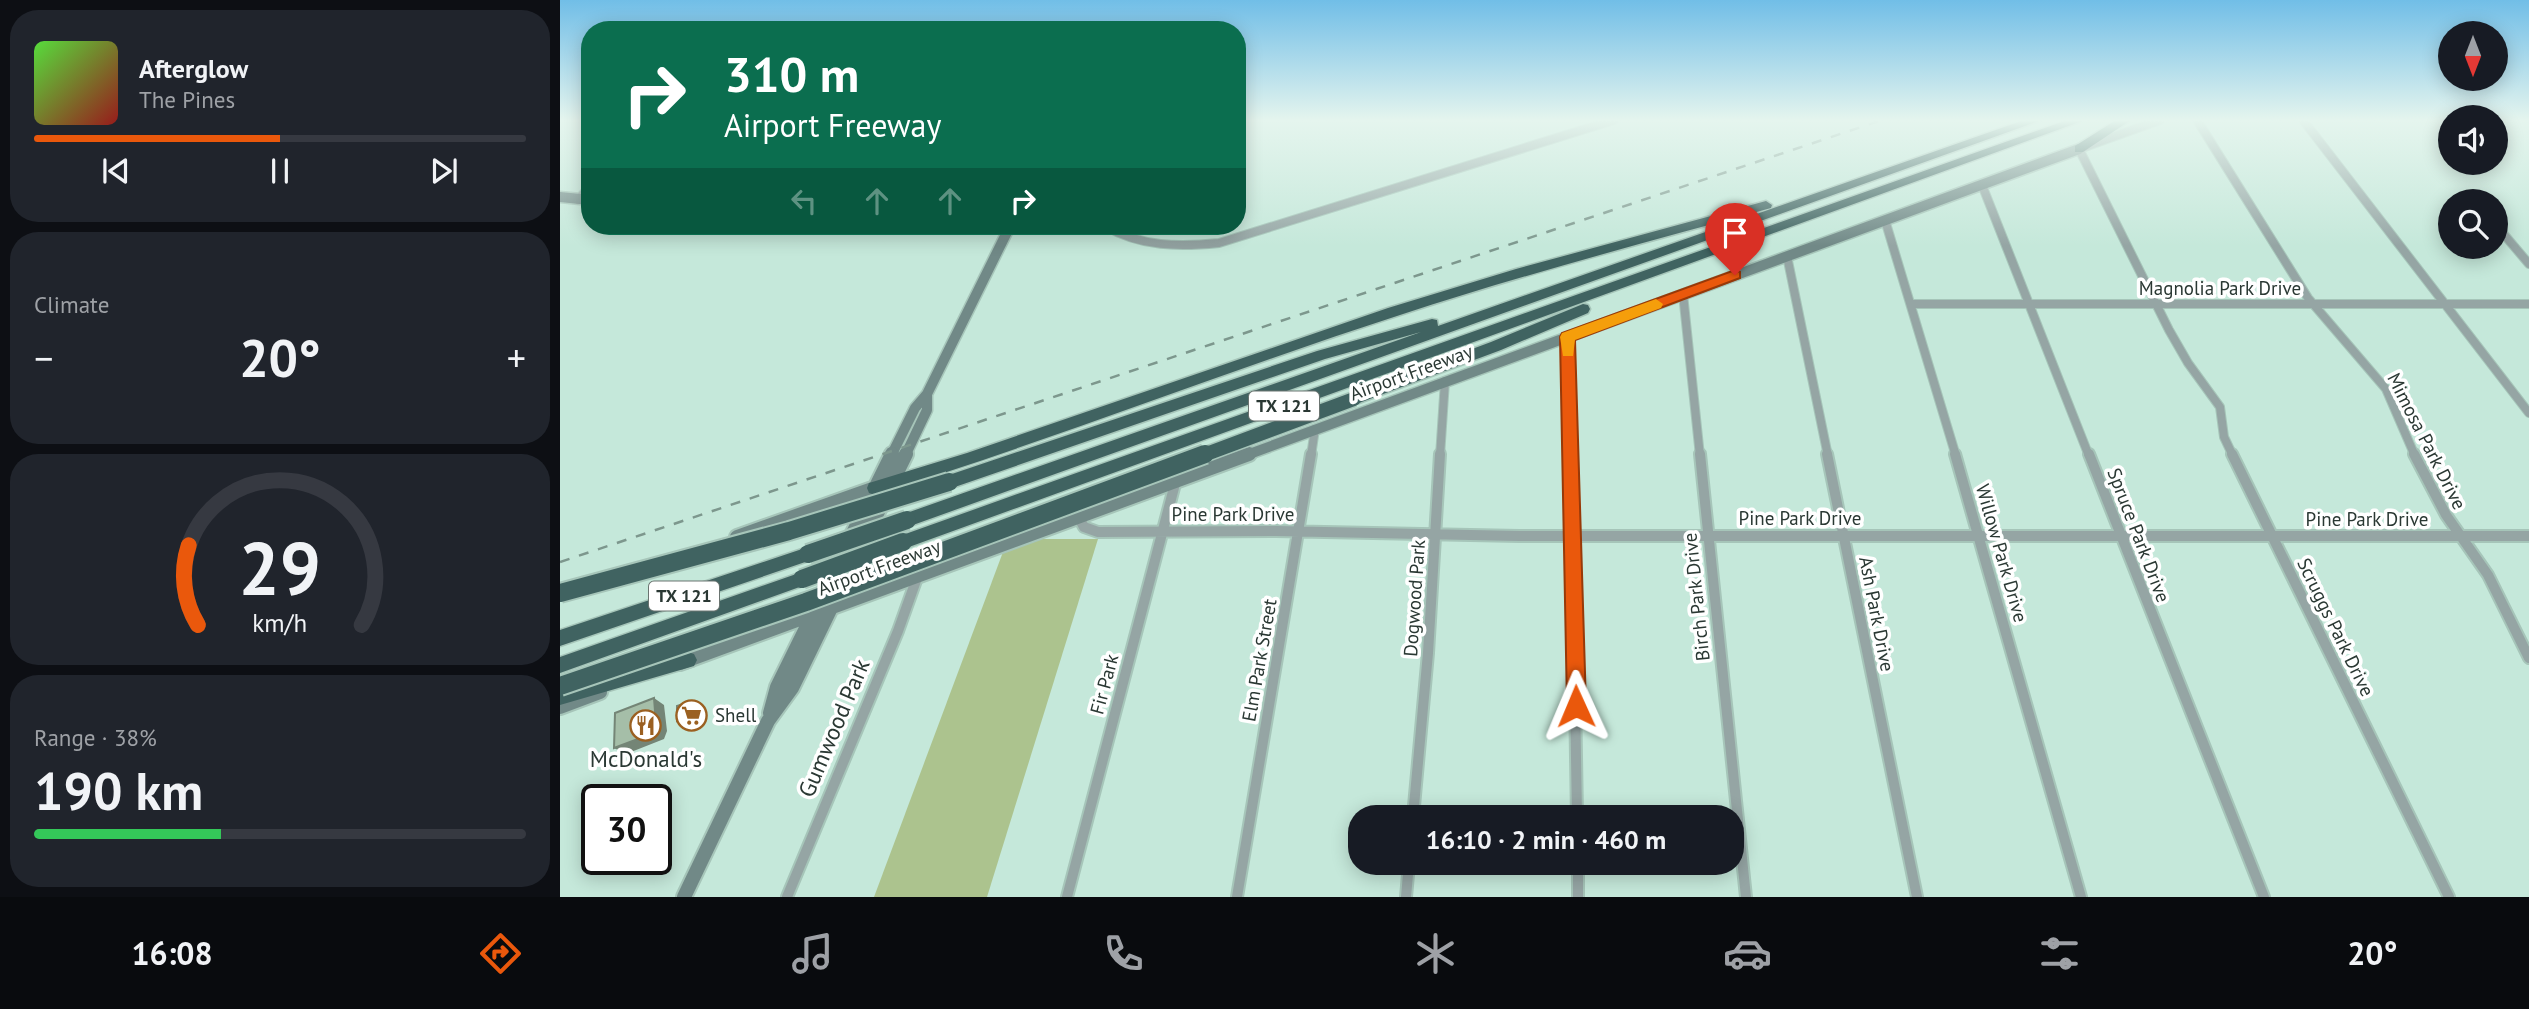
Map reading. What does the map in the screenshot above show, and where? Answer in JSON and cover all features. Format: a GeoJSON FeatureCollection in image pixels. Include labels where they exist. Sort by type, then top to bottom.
{"type":"FeatureCollection","features":[{"type":"Feature","properties":{"kind":"highway","name":"Airport Freeway"},"geometry":{"type":"LineString","coordinates":[[560,638],[907,520],[1915,162]]}},
{"type":"Feature","properties":{"kind":"highway","name":"Airport Freeway"},"geometry":{"type":"LineString","coordinates":[[560,666],[1963,162]]}},
{"type":"Feature","properties":{"kind":"highway"},"geometry":{"type":"LineString","coordinates":[[883,485],[969,459],[1393,312],[1534,269],[1796,196],[1876,170],[1903,166]]}},
{"type":"Feature","properties":{"kind":"highway"},"geometry":{"type":"LineString","coordinates":[[560,686],[806,602],[1354,399],[1629,290],[1665,269]]}},
{"type":"Feature","properties":{"kind":"highway"},"geometry":{"type":"LineString","coordinates":[[560,593],[789,531],[949,482],[1322,355],[1566,287]]}},
{"type":"Feature","properties":{"kind":"highway"},"geometry":{"type":"LineString","coordinates":[[560,696],[688,660]]}},
{"type":"Feature","properties":{"kind":"main road","name":"Airport Freeway"},"geometry":{"type":"LineString","coordinates":[[560,707],[2044,162]]}},
{"type":"Feature","properties":{"kind":"main road"},"geometry":{"type":"LineString","coordinates":[[560,197],[578,200]]}},
{"type":"Feature","properties":{"kind":"main road"},"geometry":{"type":"LineString","coordinates":[[560,205],[578,200]]}},
{"type":"Feature","properties":{"kind":"main road"},"geometry":{"type":"LineString","coordinates":[[684,897],[768,721],[792,688],[831,607],[915,408],[927,394],[1006,235]]}},
{"type":"Feature","properties":{"kind":"main road"},"geometry":{"type":"LineString","coordinates":[[560,600],[883,485]]}},
{"type":"Feature","properties":{"kind":"main road"},"geometry":{"type":"LineString","coordinates":[[768,721],[777,687],[883,485]]}},
{"type":"Feature","properties":{"kind":"street"},"geometry":{"type":"LineString","coordinates":[[1246,235],[1480,162]]}},
{"type":"Feature","properties":{"kind":"street","name":"Scruggs Park Drive"},"geometry":{"type":"LineString","coordinates":[[2085,162],[2188,363],[2220,407],[2224,436],[2449,897]]}},
{"type":"Feature","properties":{"kind":"street","name":"Mimosa Park Drive"},"geometry":{"type":"LineString","coordinates":[[2223,162],[2313,304],[2386,389],[2422,473],[2446,515],[2488,575],[2529,658]]}},
{"type":"Feature","properties":{"kind":"street"},"geometry":{"type":"LineString","coordinates":[[2335,162],[2529,413]]}},
{"type":"Feature","properties":{"kind":"street","name":"Spruce Park Drive"},"geometry":{"type":"LineString","coordinates":[[1982,185],[2264,897]]}},
{"type":"Feature","properties":{"kind":"street"},"geometry":{"type":"LineString","coordinates":[[578,200],[581,196]]}},
{"type":"Feature","properties":{"kind":"street","name":"Willow Park Drive"},"geometry":{"type":"LineString","coordinates":[[1885,220],[1980,536],[2081,897]]}},
{"type":"Feature","properties":{"kind":"street"},"geometry":{"type":"LineString","coordinates":[[1125,235],[1138,241],[1185,246],[1226,241],[1245,235]]}},
{"type":"Feature","properties":{"kind":"street"},"geometry":{"type":"LineString","coordinates":[[2508,239],[2529,264]]}},
{"type":"Feature","properties":{"kind":"street","name":"Ash Park Drive"},"geometry":{"type":"LineString","coordinates":[[1787,256],[1917,897]]}},
{"type":"Feature","properties":{"kind":"street","name":"Birch Park Drive"},"geometry":{"type":"LineString","coordinates":[[1683,294],[1746,897]]}},
{"type":"Feature","properties":{"kind":"street","name":"Magnolia Park Drive"},"geometry":{"type":"LineString","coordinates":[[1911,304],[2529,304]]}},
{"type":"Feature","properties":{"kind":"street"},"geometry":{"type":"LineString","coordinates":[[1567,337],[1574,536],[1577,805]]}},
{"type":"Feature","properties":{"kind":"street","name":"Dogwood Park"},"geometry":{"type":"LineString","coordinates":[[1414,805],[1437,535],[1446,382]]}},
{"type":"Feature","properties":{"kind":"street","name":"Elm Park Street"},"geometry":{"type":"LineString","coordinates":[[1237,897],[1315,429]]}},
{"type":"Feature","properties":{"kind":"street","name":"Fir Park"},"geometry":{"type":"LineString","coordinates":[[1067,897],[1176,480]]}},
{"type":"Feature","properties":{"kind":"street","name":"Pine Park Drive"},"geometry":{"type":"LineString","coordinates":[[1078,516],[1084,527],[1091,531],[1163,532],[1298,531],[1574,536],[2529,536]]}},
{"type":"Feature","properties":{"kind":"street","name":"Gumwood Park"},"geometry":{"type":"LineString","coordinates":[[787,897],[898,631],[918,575]]}},
{"type":"Feature","properties":{"kind":"street"},"geometry":{"type":"LineString","coordinates":[[1406,897],[1408,875]]}},
{"type":"Feature","properties":{"kind":"street"},"geometry":{"type":"LineString","coordinates":[[1578,875],[1578,897]]}},
{"type":"Feature","properties":{"kind":"green space"},"geometry":{"type":"Polygon","coordinates":[[[1041,539],[1098,539],[987,897],[874,897],[1003,552],[1041,539]]]}},
{"type":"Feature","properties":{"kind":"building"},"geometry":{"type":"Polygon","coordinates":[[[654,698],[654,733],[614,748],[615,713],[654,698]]]}},
{"type":"Feature","properties":{"kind":"building"},"geometry":{"type":"Polygon","coordinates":[[[692,701],[693,714],[677,721],[677,706],[692,701]]]}},
{"type":"Feature","properties":{"kind":"railway"},"geometry":{"type":"LineString","coordinates":[[560,562],[1757,162]]}},
{"type":"Feature","properties":{"kind":"slow traffic"},"geometry":{"type":"LineString","coordinates":[[1568,352],[1567,337],[1656,304]]}},
{"type":"Feature","properties":{"kind":"place","name":"Shell"},"geometry":{"type":"Point","coordinates":[692,715]}},
{"type":"Feature","properties":{"kind":"place","name":"McDonald's"},"geometry":{"type":"Point","coordinates":[646,725]}},
{"type":"Feature","properties":{"kind":"route"},"geometry":{"type":"LineString","coordinates":[[1576,706],[1567,337],[1735,275]]}}]}
